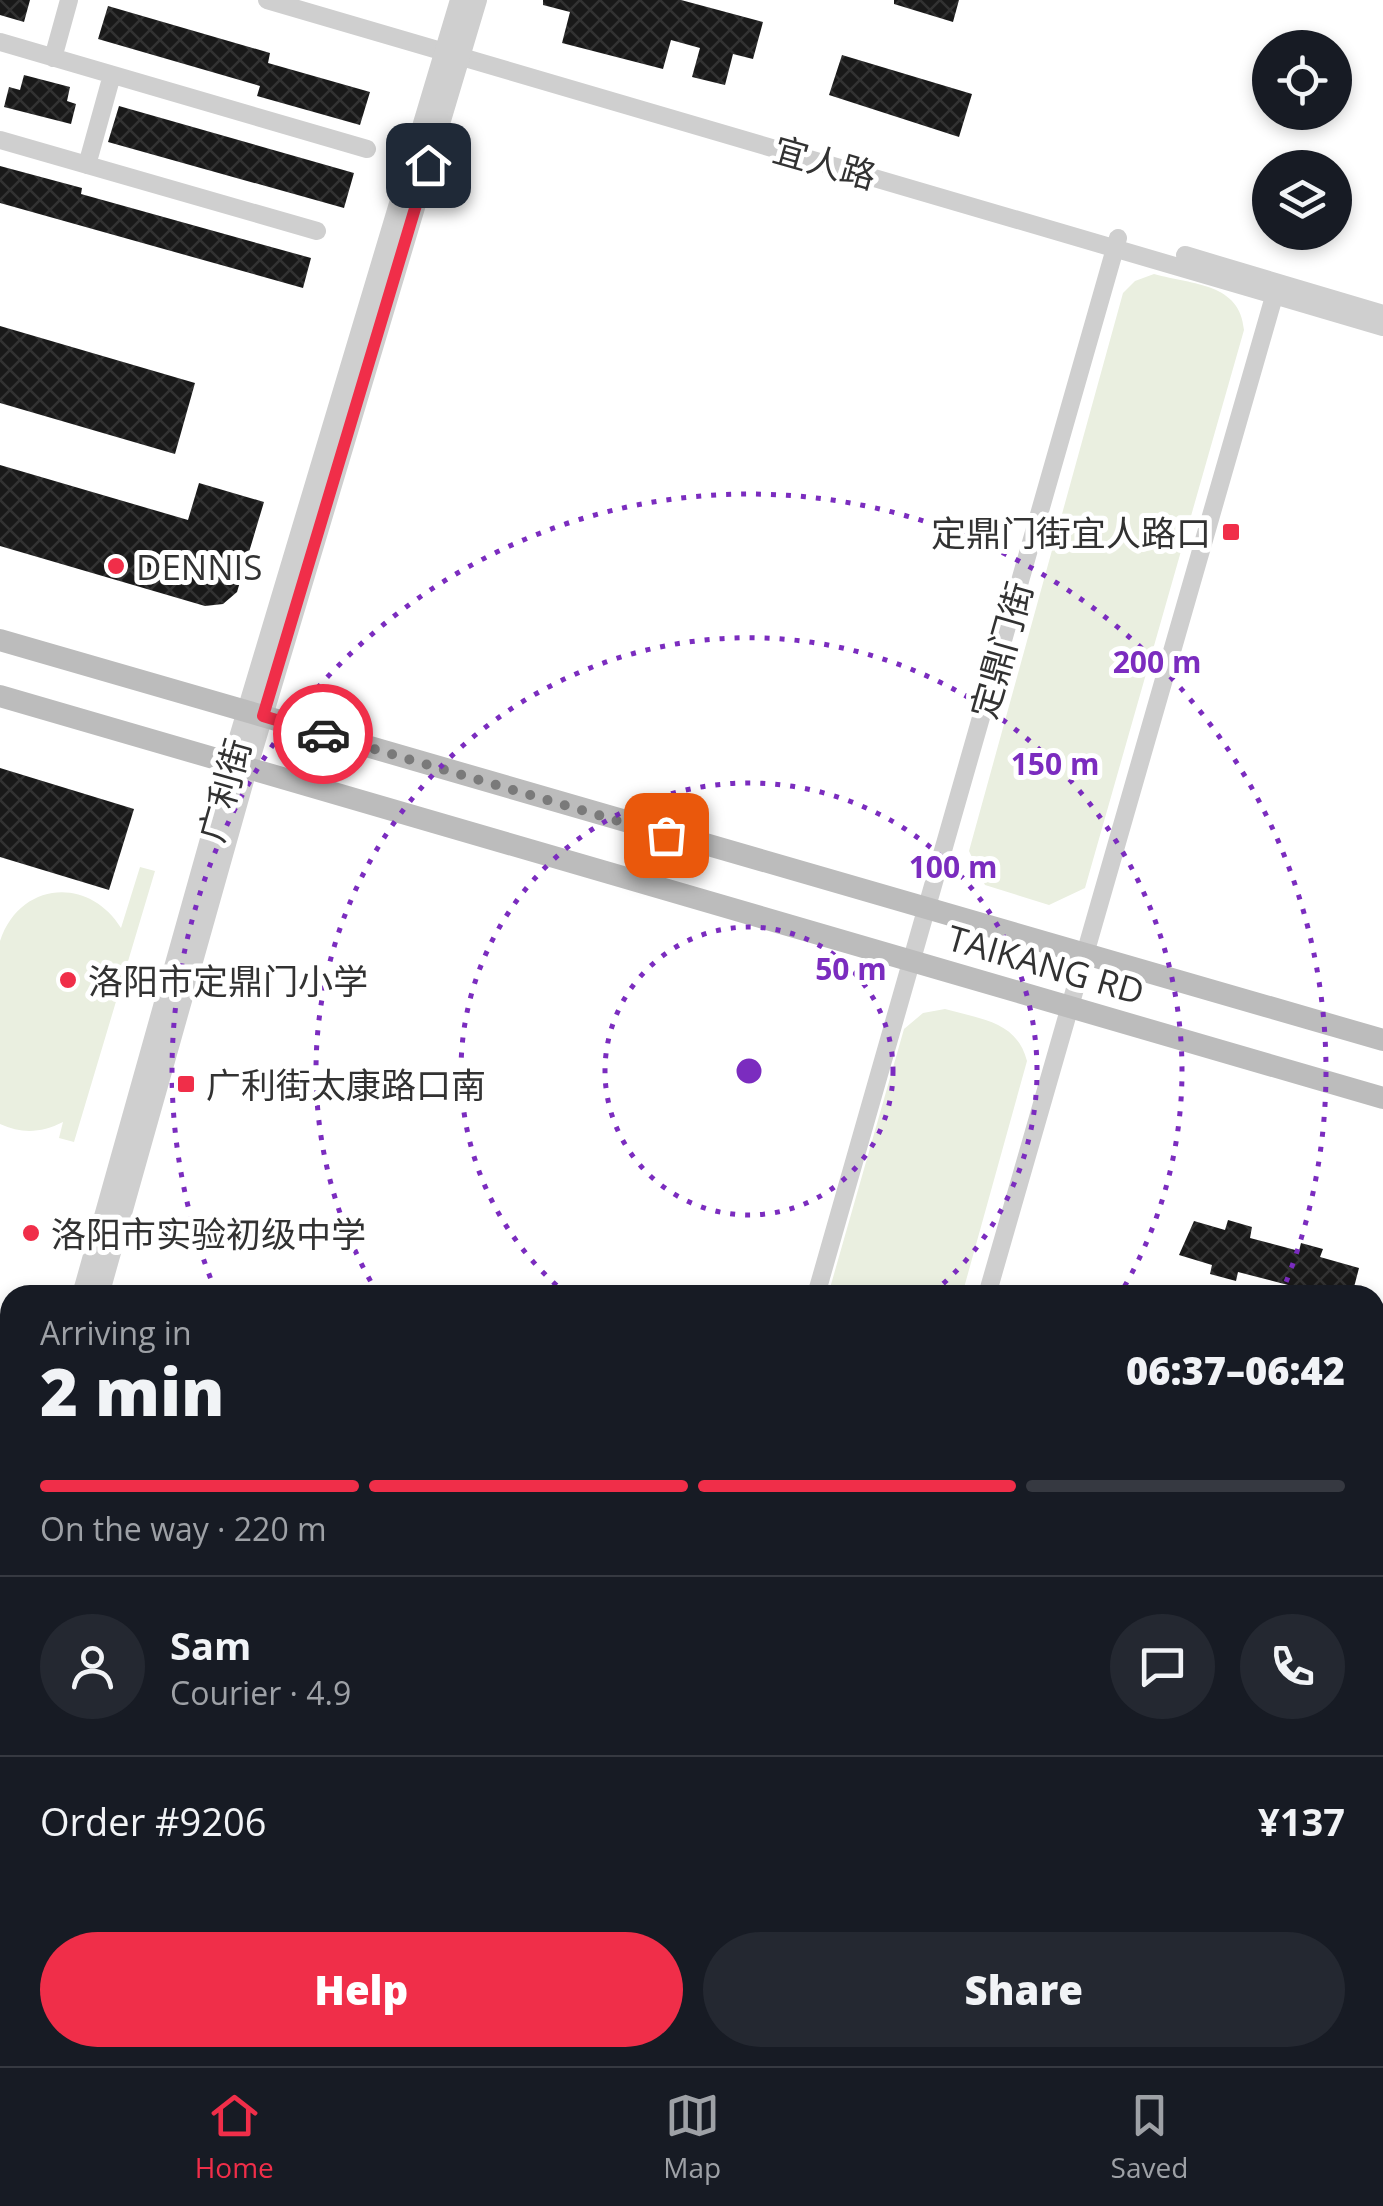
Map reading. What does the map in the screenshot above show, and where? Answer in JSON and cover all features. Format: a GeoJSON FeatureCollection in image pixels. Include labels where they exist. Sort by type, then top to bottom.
{"type":"FeatureCollection","features":[{"type":"Feature","properties":{"kind":"main road","name":"TAIKANG RD"},"geometry":{"type":"LineString","coordinates":[[0,640],[926,911],[1086,953],[1383,1040]]}},
{"type":"Feature","properties":{"kind":"main road","name":"TAIKANG RD"},"geometry":{"type":"LineString","coordinates":[[0,696],[1383,1098]]}},
{"type":"Feature","properties":{"kind":"street"},"geometry":{"type":"LineString","coordinates":[[53,58],[70,0]]}},
{"type":"Feature","properties":{"kind":"street","name":"宜人路"},"geometry":{"type":"LineString","coordinates":[[267,0],[455,49],[1117,241],[1276,289],[1383,327]]}},
{"type":"Feature","properties":{"kind":"street","name":"宜人路"},"geometry":{"type":"LineString","coordinates":[[306,0],[455,49]]}},
{"type":"Feature","properties":{"kind":"street","name":"广利街"},"geometry":{"type":"LineString","coordinates":[[455,49],[460,0]]}},
{"type":"Feature","properties":{"kind":"street","name":"广利街"},"geometry":{"type":"LineString","coordinates":[[85,1285],[455,49],[477,0]]}},
{"type":"Feature","properties":{"kind":"street"},"geometry":{"type":"LineString","coordinates":[[0,42],[367,149]]}},
{"type":"Feature","properties":{"kind":"street"},"geometry":{"type":"LineString","coordinates":[[86,165],[112,74]]}},
{"type":"Feature","properties":{"kind":"street"},"geometry":{"type":"LineString","coordinates":[[0,140],[317,231]]}},
{"type":"Feature","properties":{"kind":"street","name":"定鼎门街"},"geometry":{"type":"LineString","coordinates":[[819,1285],[1117,241]]}},
{"type":"Feature","properties":{"kind":"street"},"geometry":{"type":"LineString","coordinates":[[990,1285],[1276,289]]}},
{"type":"Feature","properties":{"kind":"street","name":"宜人路"},"geometry":{"type":"LineString","coordinates":[[1276,289],[1383,314]]}},
{"type":"Feature","properties":{"kind":"street","name":"广利街"},"geometry":{"type":"LineString","coordinates":[[103,1285],[240,764]]}},
{"type":"Feature","properties":{"kind":"shaded area"},"geometry":{"type":"Polygon","coordinates":[[[1154,274],[1199,284],[1224,295],[1241,315],[1244,330],[1085,888],[1049,905],[985,885],[969,851],[1123,293],[1135,281],[1154,274]]]}},
{"type":"Feature","properties":{"kind":"shaded area"},"geometry":{"type":"Polygon","coordinates":[[[140,867],[155,871],[74,1142],[59,1138],[63,1122],[32,1131],[0,1124],[0,941],[10,921],[23,906],[39,897],[56,892],[74,893],[107,911],[121,928],[140,867]]]}},
{"type":"Feature","properties":{"kind":"shaded area"},"geometry":{"type":"Polygon","coordinates":[[[945,1009],[995,1024],[1015,1037],[1027,1061],[965,1285],[831,1285],[904,1029],[923,1013],[945,1009]]]}},
{"type":"Feature","properties":{"kind":"building"},"geometry":{"type":"Polygon","coordinates":[[[0,0],[30,0],[24,22],[0,15],[0,0]]]}},
{"type":"Feature","properties":{"kind":"building"},"geometry":{"type":"Polygon","coordinates":[[[543,0],[681,0],[763,22],[753,59],[733,54],[725,85],[692,77],[700,48],[671,40],[663,69],[562,43],[570,12],[543,5],[543,0]]]}},
{"type":"Feature","properties":{"kind":"building"},"geometry":{"type":"Polygon","coordinates":[[[894,0],[959,0],[953,22],[894,4],[894,0]]]}},
{"type":"Feature","properties":{"kind":"building"},"geometry":{"type":"Polygon","coordinates":[[[108,6],[270,53],[268,63],[370,92],[360,125],[257,96],[260,86],[98,39],[108,6]]]}},
{"type":"Feature","properties":{"kind":"building"},"geometry":{"type":"Polygon","coordinates":[[[842,55],[972,94],[959,137],[829,95],[842,55]]]}},
{"type":"Feature","properties":{"kind":"building"},"geometry":{"type":"Polygon","coordinates":[[[24,75],[70,87],[67,101],[76,104],[71,124],[4,107],[9,87],[20,90],[24,75]]]}},
{"type":"Feature","properties":{"kind":"building"},"geometry":{"type":"Polygon","coordinates":[[[119,106],[354,173],[344,208],[108,142],[119,106]]]}},
{"type":"Feature","properties":{"kind":"building"},"geometry":{"type":"Polygon","coordinates":[[[0,166],[82,188],[81,194],[311,258],[303,288],[0,203],[0,166]]]}},
{"type":"Feature","properties":{"kind":"building"},"geometry":{"type":"Polygon","coordinates":[[[0,326],[195,383],[175,454],[0,403],[0,326]]]}},
{"type":"Feature","properties":{"kind":"building"},"geometry":{"type":"Polygon","coordinates":[[[0,465],[188,520],[199,483],[264,502],[237,592],[223,604],[205,606],[0,546],[0,465]]]}},
{"type":"Feature","properties":{"kind":"building"},"geometry":{"type":"Polygon","coordinates":[[[0,768],[134,809],[109,890],[0,857],[0,768]]]}},
{"type":"Feature","properties":{"kind":"building"},"geometry":{"type":"Polygon","coordinates":[[[1228,1220],[1252,1227],[1250,1238],[1299,1251],[1301,1243],[1323,1249],[1320,1257],[1359,1268],[1355,1285],[1288,1285],[1238,1272],[1236,1281],[1210,1274],[1212,1265],[1179,1255],[1194,1221],[1225,1230],[1228,1220]]]}},
{"type":"Feature","properties":{"kind":"way so far"},"geometry":{"type":"LineString","coordinates":[[323,734],[666,835]]}},
{"type":"Feature","properties":{"kind":"place","name":"定鼎门街宜人路口"},"geometry":{"type":"Point","coordinates":[1231,532]}},
{"type":"Feature","properties":{"kind":"place","name":"DENNIS"},"geometry":{"type":"Point","coordinates":[116,566]}},
{"type":"Feature","properties":{"kind":"place","name":"洛阳市定鼎门小学"},"geometry":{"type":"Point","coordinates":[68,980]}},
{"type":"Feature","properties":{"kind":"place","name":"广利街太康路口南"},"geometry":{"type":"Point","coordinates":[186,1084]}},
{"type":"Feature","properties":{"kind":"place","name":"洛阳市实验初级中学"},"geometry":{"type":"Point","coordinates":[31,1233]}},
{"type":"Feature","properties":{"kind":"route"},"geometry":{"type":"LineString","coordinates":[[323,734],[263,716],[428,165]]}}]}
